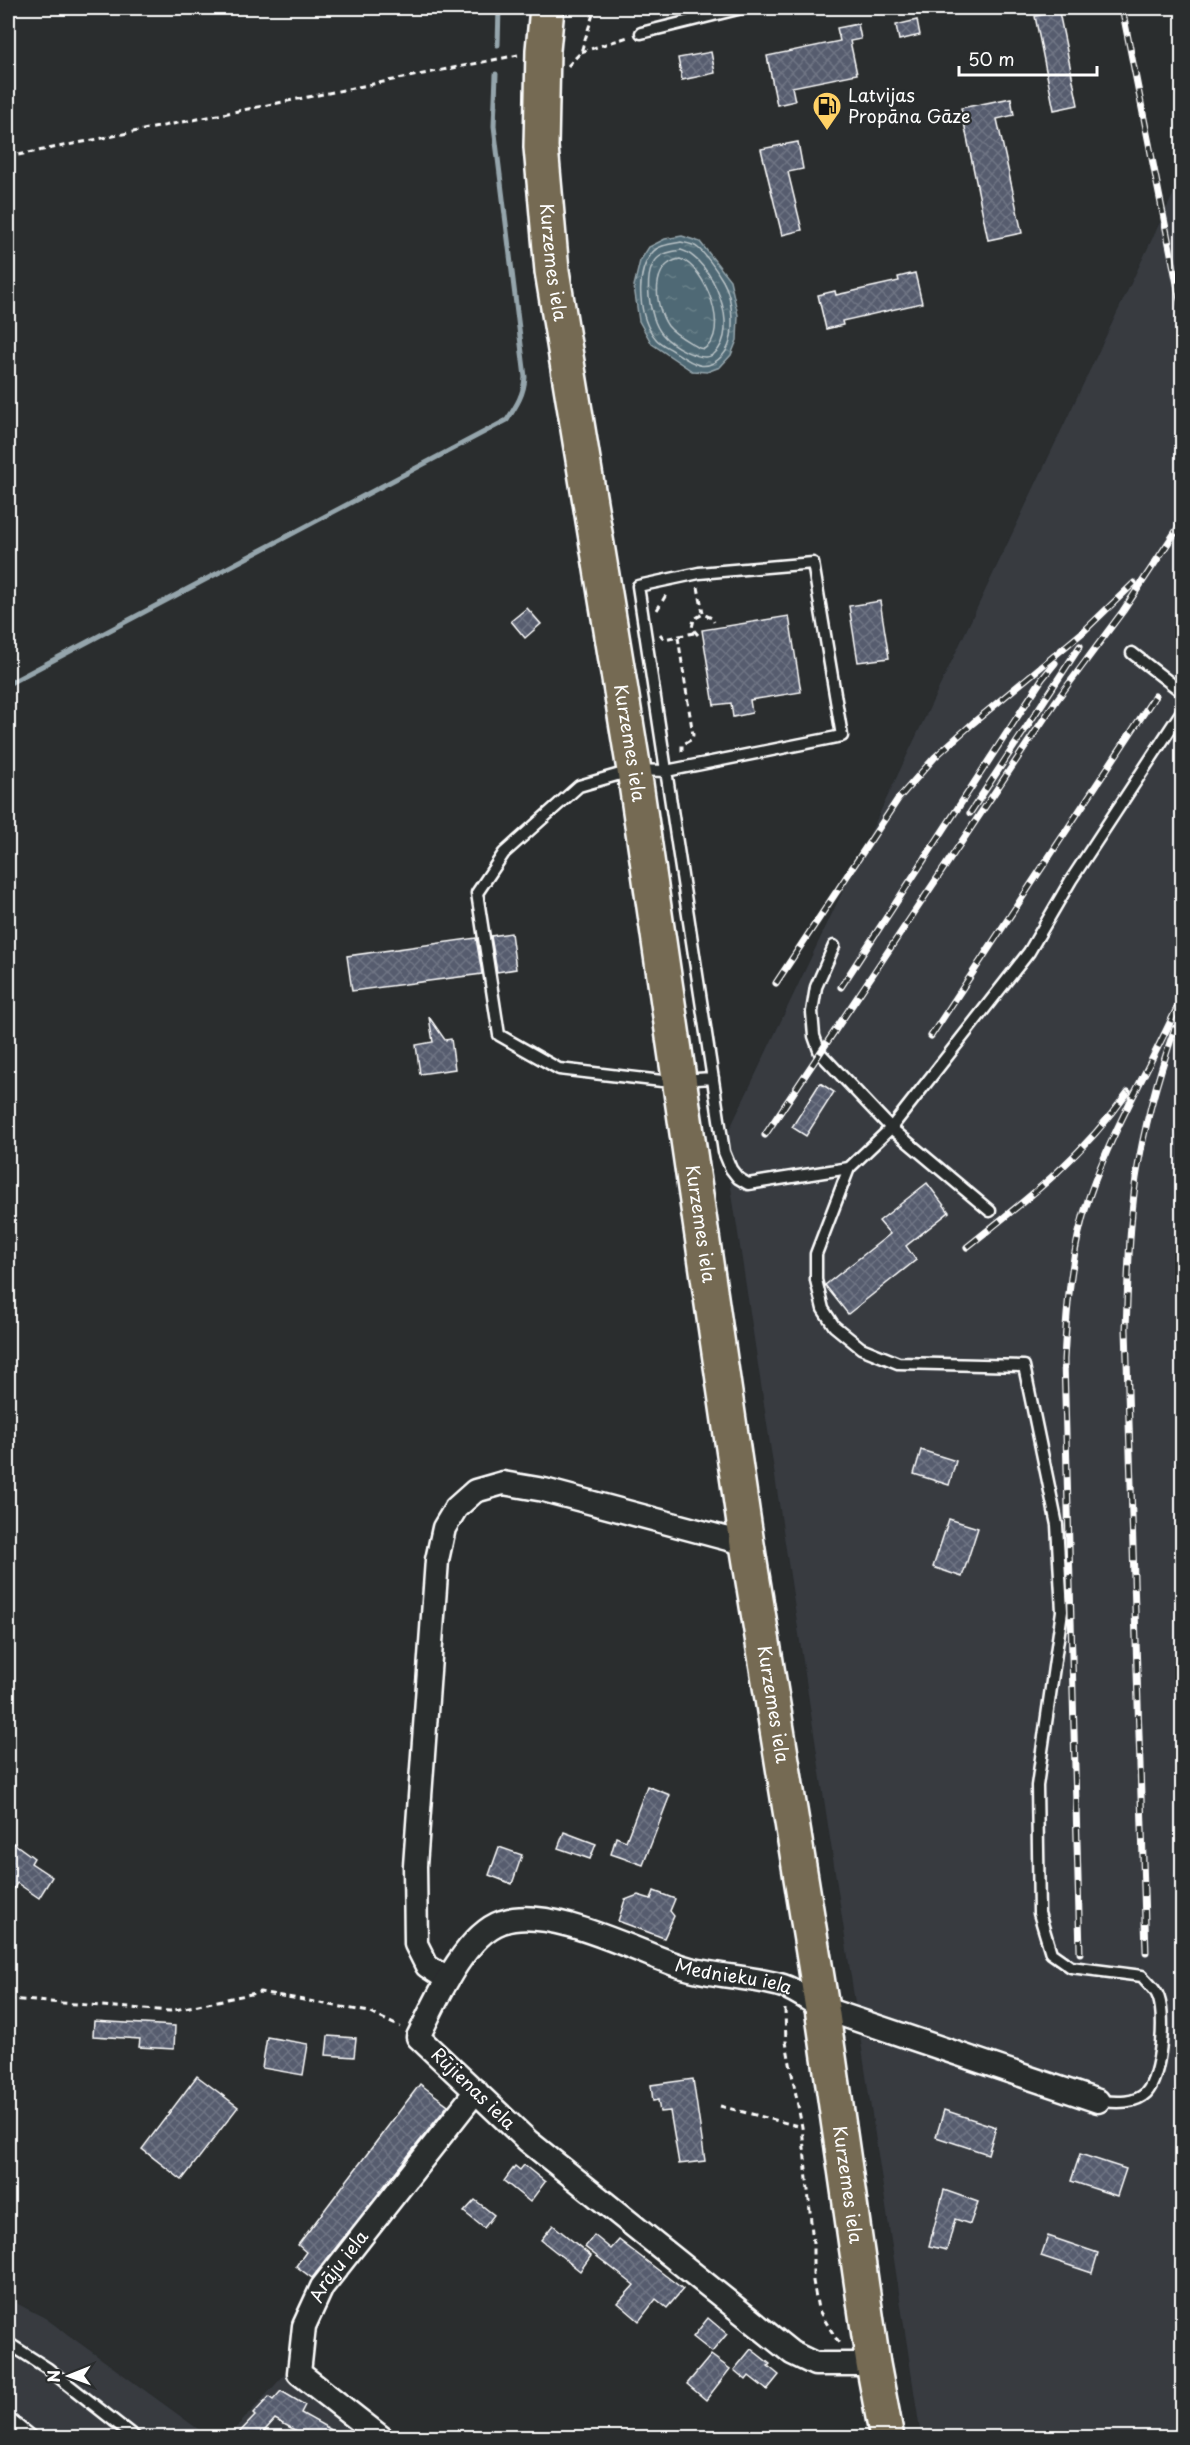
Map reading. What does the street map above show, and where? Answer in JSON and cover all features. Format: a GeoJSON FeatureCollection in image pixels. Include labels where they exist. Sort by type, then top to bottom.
{"type":"FeatureCollection","features":[{"type":"Feature","properties":{"kind":"highway","name":"Kurzemes iela"},"geometry":{"type":"LineString","coordinates":[[547,8],[543,50],[541,147],[552,272],[634,770],[747,1544],[822,2008],[873,2364],[887,2438]]}},
{"type":"Feature","properties":{"kind":"street"},"geometry":{"type":"LineString","coordinates":[[447,1979],[427,1966],[416,1944],[415,1866],[437,1560],[444,1528],[456,1508],[475,1491],[503,1484],[544,1490],[747,1544]]}},
{"type":"Feature","properties":{"kind":"street","name":"Mednieku iela"},"geometry":{"type":"LineString","coordinates":[[418,2037],[447,1979],[475,1941],[500,1922],[519,1918],[565,1924],[683,1967],[785,1986],[822,2008],[1098,2101]]}},
{"type":"Feature","properties":{"kind":"street","name":"Rūjienas iela"},"geometry":{"type":"LineString","coordinates":[[418,2037],[528,2141],[792,2353],[815,2364],[873,2364]]}},
{"type":"Feature","properties":{"kind":"street","name":"Arāju iela"},"geometry":{"type":"LineString","coordinates":[[382,2438],[299,2373],[304,2326],[322,2287],[476,2091]]}},
{"type":"Feature","properties":{"kind":"lane"},"geometry":{"type":"LineString","coordinates":[[641,33],[742,8]]}},
{"type":"Feature","properties":{"kind":"lane"},"geometry":{"type":"LineString","coordinates":[[713,1078],[680,1081],[559,1069],[499,1035],[477,893],[504,853],[579,786],[634,770],[666,771],[842,736],[813,563],[697,574],[638,586],[666,771],[713,1078],[724,1152],[730,1169],[748,1184],[758,1184],[849,1168]]}},
{"type":"Feature","properties":{"kind":"lane"},"geometry":{"type":"LineString","coordinates":[[1132,653],[1182,692]]}},
{"type":"Feature","properties":{"kind":"lane"},"geometry":{"type":"LineString","coordinates":[[1098,2101],[1123,2103],[1146,2093],[1156,2074],[1163,2032],[1158,1995],[1142,1976],[1071,1967],[1051,1953],[1039,1913],[1037,1786],[1062,1611],[1057,1525],[1024,1366],[898,1363],[861,1348],[834,1326],[823,1309],[816,1280],[816,1254],[849,1168],[891,1128],[1029,952],[1071,880],[1182,711]]}},
{"type":"Feature","properties":{"kind":"lane"},"geometry":{"type":"LineString","coordinates":[[834,946],[816,987],[812,1012],[814,1036],[820,1053],[891,1128],[990,1211]]}},
{"type":"Feature","properties":{"kind":"lane"},"geometry":{"type":"LineString","coordinates":[[8,2343],[47,2368],[136,2438]]}},
{"type":"Feature","properties":{"kind":"lane"},"geometry":{"type":"LineString","coordinates":[[8,2418],[33,2438]]}},
{"type":"Feature","properties":{"kind":"path"},"geometry":{"type":"LineString","coordinates":[[581,52],[641,33]]}},
{"type":"Feature","properties":{"kind":"path"},"geometry":{"type":"LineString","coordinates":[[8,157],[543,50]]}},
{"type":"Feature","properties":{"kind":"path"},"geometry":{"type":"LineString","coordinates":[[697,574],[703,614]]}},
{"type":"Feature","properties":{"kind":"path"},"geometry":{"type":"LineString","coordinates":[[658,616],[657,608],[668,594]]}},
{"type":"Feature","properties":{"kind":"path"},"geometry":{"type":"LineString","coordinates":[[703,614],[712,618],[714,622]]}},
{"type":"Feature","properties":{"kind":"path"},"geometry":{"type":"LineString","coordinates":[[698,636],[692,628],[694,619],[703,614]]}},
{"type":"Feature","properties":{"kind":"path"},"geometry":{"type":"LineString","coordinates":[[658,625],[664,639],[694,633]]}},
{"type":"Feature","properties":{"kind":"path"},"geometry":{"type":"LineString","coordinates":[[678,637],[693,735],[692,739],[682,745],[684,768]]}},
{"type":"Feature","properties":{"kind":"path","name":"Rūjienas iela"},"geometry":{"type":"LineString","coordinates":[[8,1999],[170,2011],[260,1992],[369,2012],[418,2037]]}},
{"type":"Feature","properties":{"kind":"path"},"geometry":{"type":"LineString","coordinates":[[720,2106],[802,2127]]}},
{"type":"Feature","properties":{"kind":"shaded area"},"geometry":{"type":"Polygon","coordinates":[[[1182,176],[1182,2437],[921,2437],[724,1141],[1182,176]]]}},
{"type":"Feature","properties":{"kind":"shaded area"},"geometry":{"type":"Polygon","coordinates":[[[8,2299],[45,2318],[209,2437],[8,2437],[8,2299]]]}},
{"type":"Feature","properties":{"kind":"shaded area"},"geometry":{"type":"Polygon","coordinates":[[[285,2374],[367,2437],[227,2438],[285,2374]]]}},
{"type":"Feature","properties":{"kind":"water"},"geometry":{"type":"Polygon","coordinates":[[[682,236],[700,242],[730,280],[738,315],[737,340],[731,355],[720,367],[707,372],[692,371],[652,344],[639,321],[634,286],[640,261],[649,247],[665,239],[682,236]]]}},
{"type":"Feature","properties":{"kind":"building"},"geometry":{"type":"Polygon","coordinates":[[[1059,12],[1078,105],[1054,110],[1035,16],[1059,12]]]}},
{"type":"Feature","properties":{"kind":"building"},"geometry":{"type":"Polygon","coordinates":[[[917,20],[920,35],[899,40],[896,25],[917,20]]]}},
{"type":"Feature","properties":{"kind":"building"},"geometry":{"type":"Polygon","coordinates":[[[858,24],[861,39],[850,41],[857,74],[792,87],[795,101],[777,105],[767,56],[840,41],[837,28],[858,24]]]}},
{"type":"Feature","properties":{"kind":"building"},"geometry":{"type":"Polygon","coordinates":[[[711,52],[715,73],[682,80],[678,58],[711,52]]]}},
{"type":"Feature","properties":{"kind":"building"},"geometry":{"type":"Polygon","coordinates":[[[1011,98],[1014,115],[997,119],[1022,233],[988,240],[961,108],[1011,98]]]}},
{"type":"Feature","properties":{"kind":"building"},"geometry":{"type":"Polygon","coordinates":[[[798,142],[803,169],[788,172],[802,230],[782,235],[761,149],[798,142]]]}},
{"type":"Feature","properties":{"kind":"building"},"geometry":{"type":"Polygon","coordinates":[[[915,273],[922,303],[842,321],[843,325],[826,329],[818,295],[835,291],[836,295],[899,281],[898,277],[915,273]]]}},
{"type":"Feature","properties":{"kind":"building"},"geometry":{"type":"Polygon","coordinates":[[[880,601],[889,658],[858,662],[849,606],[880,601]]]}},
{"type":"Feature","properties":{"kind":"building"},"geometry":{"type":"Polygon","coordinates":[[[527,608],[541,624],[525,638],[511,621],[527,608]]]}},
{"type":"Feature","properties":{"kind":"building"},"geometry":{"type":"Polygon","coordinates":[[[789,616],[801,692],[750,700],[752,713],[733,717],[731,703],[714,705],[702,630],[789,616]]]}},
{"type":"Feature","properties":{"kind":"building"},"geometry":{"type":"Polygon","coordinates":[[[511,933],[516,969],[497,972],[491,936],[511,933]]]}},
{"type":"Feature","properties":{"kind":"building"},"geometry":{"type":"Polygon","coordinates":[[[476,938],[482,974],[352,991],[347,956],[476,938]]]}},
{"type":"Feature","properties":{"kind":"building"},"geometry":{"type":"Polygon","coordinates":[[[429,1017],[445,1040],[451,1039],[455,1069],[420,1074],[416,1045],[433,1042],[429,1017]]]}},
{"type":"Feature","properties":{"kind":"building"},"geometry":{"type":"Polygon","coordinates":[[[820,1083],[834,1092],[806,1136],[792,1127],[820,1083]]]}},
{"type":"Feature","properties":{"kind":"building"},"geometry":{"type":"Polygon","coordinates":[[[927,1183],[949,1212],[906,1246],[916,1260],[848,1314],[825,1285],[890,1234],[879,1221],[927,1183]]]}},
{"type":"Feature","properties":{"kind":"building"},"geometry":{"type":"Polygon","coordinates":[[[921,1450],[956,1461],[949,1485],[914,1474],[921,1450]]]}},
{"type":"Feature","properties":{"kind":"building"},"geometry":{"type":"Polygon","coordinates":[[[949,1519],[978,1528],[962,1577],[933,1567],[949,1519]]]}},
{"type":"Feature","properties":{"kind":"building"},"geometry":{"type":"Polygon","coordinates":[[[647,1786],[670,1795],[643,1865],[611,1854],[616,1837],[626,1841],[647,1786]]]}},
{"type":"Feature","properties":{"kind":"building"},"geometry":{"type":"Polygon","coordinates":[[[564,1832],[596,1844],[590,1859],[558,1848],[564,1832]]]}},
{"type":"Feature","properties":{"kind":"building"},"geometry":{"type":"Polygon","coordinates":[[[8,1839],[34,1858],[31,1863],[52,1877],[39,1898],[17,1883],[8,1899],[8,1839]]]}},
{"type":"Feature","properties":{"kind":"building"},"geometry":{"type":"Polygon","coordinates":[[[499,1847],[522,1855],[512,1884],[489,1875],[499,1847]]]}},
{"type":"Feature","properties":{"kind":"building"},"geometry":{"type":"Polygon","coordinates":[[[654,1891],[675,1899],[670,1911],[674,1916],[664,1938],[618,1921],[625,1900],[638,1895],[651,1899],[654,1891]]]}},
{"type":"Feature","properties":{"kind":"building"},"geometry":{"type":"Polygon","coordinates":[[[94,2021],[175,2026],[174,2049],[139,2047],[140,2039],[93,2036],[94,2021]]]}},
{"type":"Feature","properties":{"kind":"building"},"geometry":{"type":"Polygon","coordinates":[[[328,2036],[356,2038],[354,2057],[326,2055],[328,2036]]]}},
{"type":"Feature","properties":{"kind":"building"},"geometry":{"type":"Polygon","coordinates":[[[267,2037],[308,2044],[303,2075],[262,2068],[267,2037]]]}},
{"type":"Feature","properties":{"kind":"building"},"geometry":{"type":"Polygon","coordinates":[[[197,2076],[238,2107],[182,2180],[142,2149],[197,2076]]]}},
{"type":"Feature","properties":{"kind":"building"},"geometry":{"type":"Polygon","coordinates":[[[693,2079],[705,2161],[679,2164],[670,2111],[660,2112],[658,2100],[653,2101],[651,2085],[693,2079]]]}},
{"type":"Feature","properties":{"kind":"building"},"geometry":{"type":"Polygon","coordinates":[[[420,2084],[448,2105],[312,2278],[296,2266],[306,2252],[298,2245],[420,2084]]]}},
{"type":"Feature","properties":{"kind":"building"},"geometry":{"type":"Polygon","coordinates":[[[944,2110],[996,2127],[988,2154],[936,2137],[944,2110]]]}},
{"type":"Feature","properties":{"kind":"building"},"geometry":{"type":"Polygon","coordinates":[[[1080,2154],[1126,2169],[1117,2196],[1071,2181],[1080,2154]]]}},
{"type":"Feature","properties":{"kind":"building"},"geometry":{"type":"Polygon","coordinates":[[[524,2165],[545,2182],[530,2202],[504,2181],[515,2166],[520,2170],[524,2165]]]}},
{"type":"Feature","properties":{"kind":"building"},"geometry":{"type":"Polygon","coordinates":[[[944,2190],[978,2202],[970,2224],[955,2219],[947,2250],[929,2246],[944,2190]]]}},
{"type":"Feature","properties":{"kind":"building"},"geometry":{"type":"Polygon","coordinates":[[[475,2200],[494,2215],[484,2228],[464,2212],[475,2200]]]}},
{"type":"Feature","properties":{"kind":"building"},"geometry":{"type":"Polygon","coordinates":[[[553,2225],[591,2256],[580,2271],[541,2240],[553,2225]]]}},
{"type":"Feature","properties":{"kind":"building"},"geometry":{"type":"Polygon","coordinates":[[[594,2235],[611,2249],[619,2240],[683,2289],[667,2308],[656,2299],[639,2321],[618,2303],[634,2285],[585,2247],[594,2235]]]}},
{"type":"Feature","properties":{"kind":"building"},"geometry":{"type":"Polygon","coordinates":[[[1048,2236],[1098,2253],[1092,2273],[1041,2256],[1048,2236]]]}},
{"type":"Feature","properties":{"kind":"building"},"geometry":{"type":"Polygon","coordinates":[[[708,2318],[727,2334],[712,2352],[693,2337],[708,2318]]]}},
{"type":"Feature","properties":{"kind":"building"},"geometry":{"type":"Polygon","coordinates":[[[751,2349],[770,2364],[768,2366],[779,2375],[767,2390],[749,2376],[746,2380],[734,2370],[751,2349]]]}},
{"type":"Feature","properties":{"kind":"building"},"geometry":{"type":"Polygon","coordinates":[[[711,2355],[730,2369],[706,2400],[687,2384],[711,2355]]]}},
{"type":"Feature","properties":{"kind":"building"},"geometry":{"type":"Polygon","coordinates":[[[281,2391],[305,2405],[301,2413],[346,2438],[309,2438],[275,2419],[258,2438],[234,2438],[269,2397],[273,2400],[281,2391]]]}},
{"type":"Feature","properties":{"kind":"waterway"},"geometry":{"type":"LineString","coordinates":[[498,45],[499,8]]}},
{"type":"Feature","properties":{"kind":"waterway"},"geometry":{"type":"LineString","coordinates":[[8,684],[507,420],[519,399],[525,377],[494,126],[496,74]]}},
{"type":"Feature","properties":{"kind":"railway"},"geometry":{"type":"LineString","coordinates":[[1122,8],[1182,309]]}},
{"type":"Feature","properties":{"kind":"railway"},"geometry":{"type":"LineString","coordinates":[[765,1135],[1056,701],[1123,611],[1182,522]]}},
{"type":"Feature","properties":{"kind":"railway"},"geometry":{"type":"LineString","coordinates":[[776,983],[898,799],[935,757],[1083,632],[1134,583]]}},
{"type":"Feature","properties":{"kind":"railway"},"geometry":{"type":"LineString","coordinates":[[970,813],[1080,646]]}},
{"type":"Feature","properties":{"kind":"railway"},"geometry":{"type":"LineString","coordinates":[[841,987],[1042,679],[1055,663]]}},
{"type":"Feature","properties":{"kind":"railway"},"geometry":{"type":"LineString","coordinates":[[931,1036],[1155,696]]}},
{"type":"Feature","properties":{"kind":"railway"},"geometry":{"type":"LineString","coordinates":[[1080,1953],[1064,1360],[1068,1298],[1078,1237],[1089,1197],[1109,1146],[1182,997]]}},
{"type":"Feature","properties":{"kind":"railway"},"geometry":{"type":"LineString","coordinates":[[1146,1952],[1126,1329],[1130,1235],[1136,1178],[1152,1102],[1175,1028]]}},
{"type":"Feature","properties":{"kind":"railway"},"geometry":{"type":"LineString","coordinates":[[967,1247],[1054,1176],[1092,1137],[1128,1092]]}},
{"type":"Feature","properties":{"kind":"place","name":"Latvijas Propāna Gāze"},"geometry":{"type":"Point","coordinates":[827,132]}}]}
